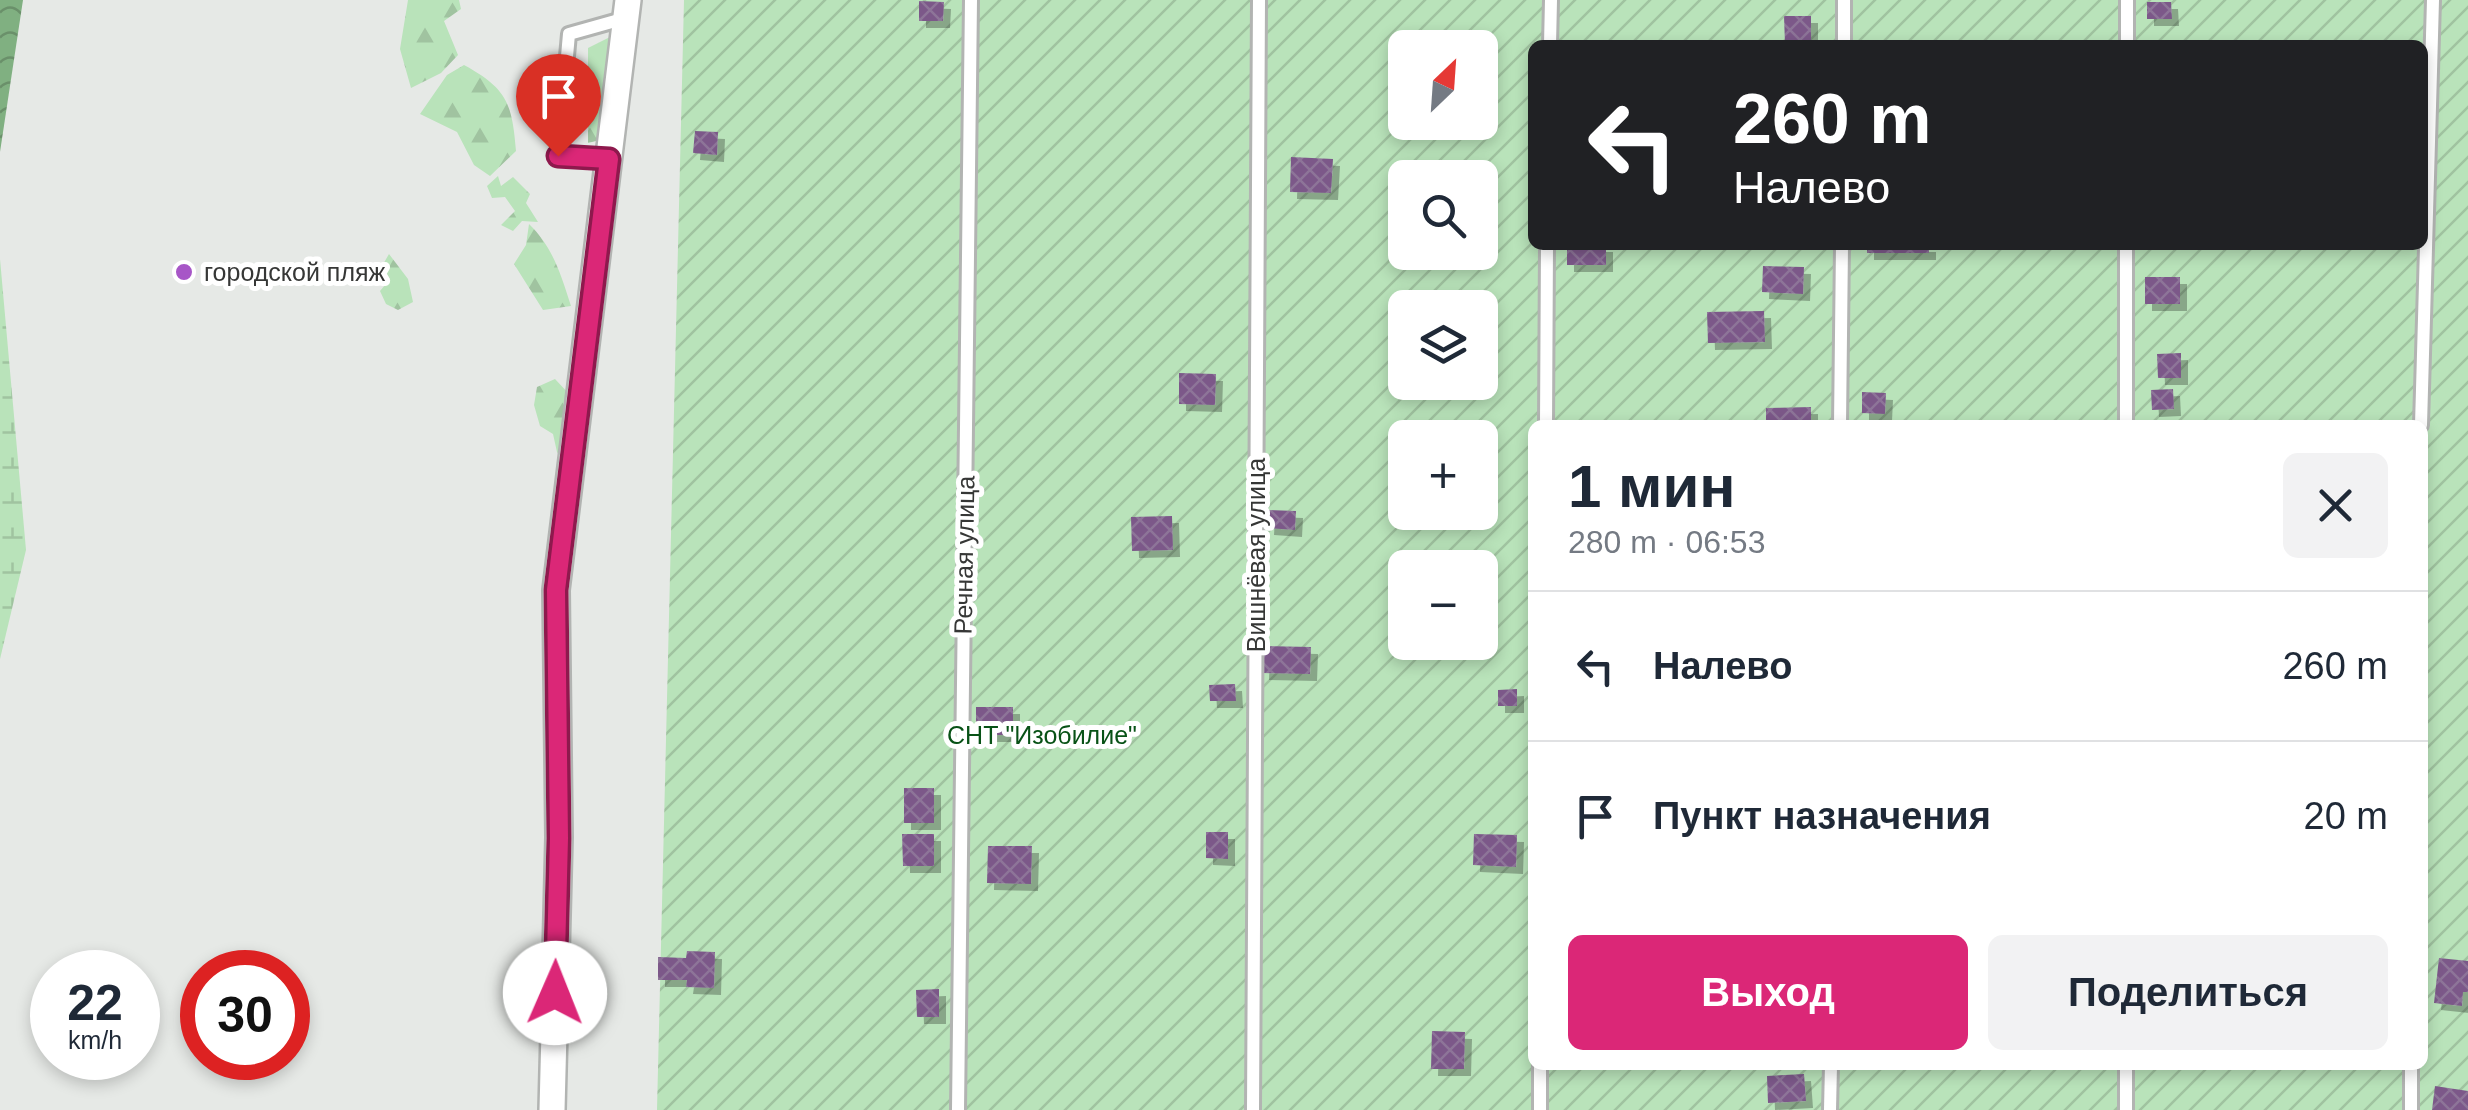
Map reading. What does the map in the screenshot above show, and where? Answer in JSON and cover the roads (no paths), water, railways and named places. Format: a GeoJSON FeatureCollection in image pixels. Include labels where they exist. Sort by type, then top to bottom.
{"type":"FeatureCollection","features":[{"type":"Feature","properties":{"kind":"street"},"geometry":{"type":"LineString","coordinates":[[552,1110],[559,838],[556,590],[627,9]]}},
{"type":"Feature","properties":{"kind":"lane","name":"Речная улица"},"geometry":{"type":"LineString","coordinates":[[958,1110],[971,0]]}},
{"type":"Feature","properties":{"kind":"lane","name":"Вишнёвая улица"},"geometry":{"type":"LineString","coordinates":[[1253,1110],[1259,0]]}},
{"type":"Feature","properties":{"kind":"lane"},"geometry":{"type":"LineString","coordinates":[[1550,0],[1550,40]]}},
{"type":"Feature","properties":{"kind":"lane"},"geometry":{"type":"LineString","coordinates":[[1844,0],[1844,40]]}},
{"type":"Feature","properties":{"kind":"lane"},"geometry":{"type":"LineString","coordinates":[[2127,0],[2127,40]]}},
{"type":"Feature","properties":{"kind":"lane"},"geometry":{"type":"LineString","coordinates":[[2428,155],[2432,0]]}},
{"type":"Feature","properties":{"kind":"lane"},"geometry":{"type":"LineString","coordinates":[[609,159],[558,156],[569,34],[627,9]]}},
{"type":"Feature","properties":{"kind":"lane"},"geometry":{"type":"LineString","coordinates":[[1546,420],[1547,250]]}},
{"type":"Feature","properties":{"kind":"lane"},"geometry":{"type":"LineString","coordinates":[[1840,420],[1842,250]]}},
{"type":"Feature","properties":{"kind":"lane"},"geometry":{"type":"LineString","coordinates":[[2126,250],[2126,420]]}},
{"type":"Feature","properties":{"kind":"lane"},"geometry":{"type":"LineString","coordinates":[[2421,420],[2426,250]]}},
{"type":"Feature","properties":{"kind":"lane"},"geometry":{"type":"LineString","coordinates":[[1540,1070],[1540,1110]]}},
{"type":"Feature","properties":{"kind":"lane"},"geometry":{"type":"LineString","coordinates":[[1830,1070],[1830,1110]]}},
{"type":"Feature","properties":{"kind":"lane"},"geometry":{"type":"LineString","coordinates":[[2126,1070],[2126,1110]]}},
{"type":"Feature","properties":{"kind":"lane"},"geometry":{"type":"LineString","coordinates":[[2411,1110],[2412,1070]]}},
{"type":"Feature","properties":{"kind":"water"},"geometry":{"type":"Polygon","coordinates":[[[0,0],[23,0],[0,152],[0,0]]]}},
{"type":"Feature","properties":{"kind":"place","name":"городской пляж"},"geometry":{"type":"Point","coordinates":[184,272]}},
{"type":"Feature","properties":{"kind":"park label","name":"СНТ \"Изобилие\""},"geometry":{"type":"Point","coordinates":[1042,735]}}]}
